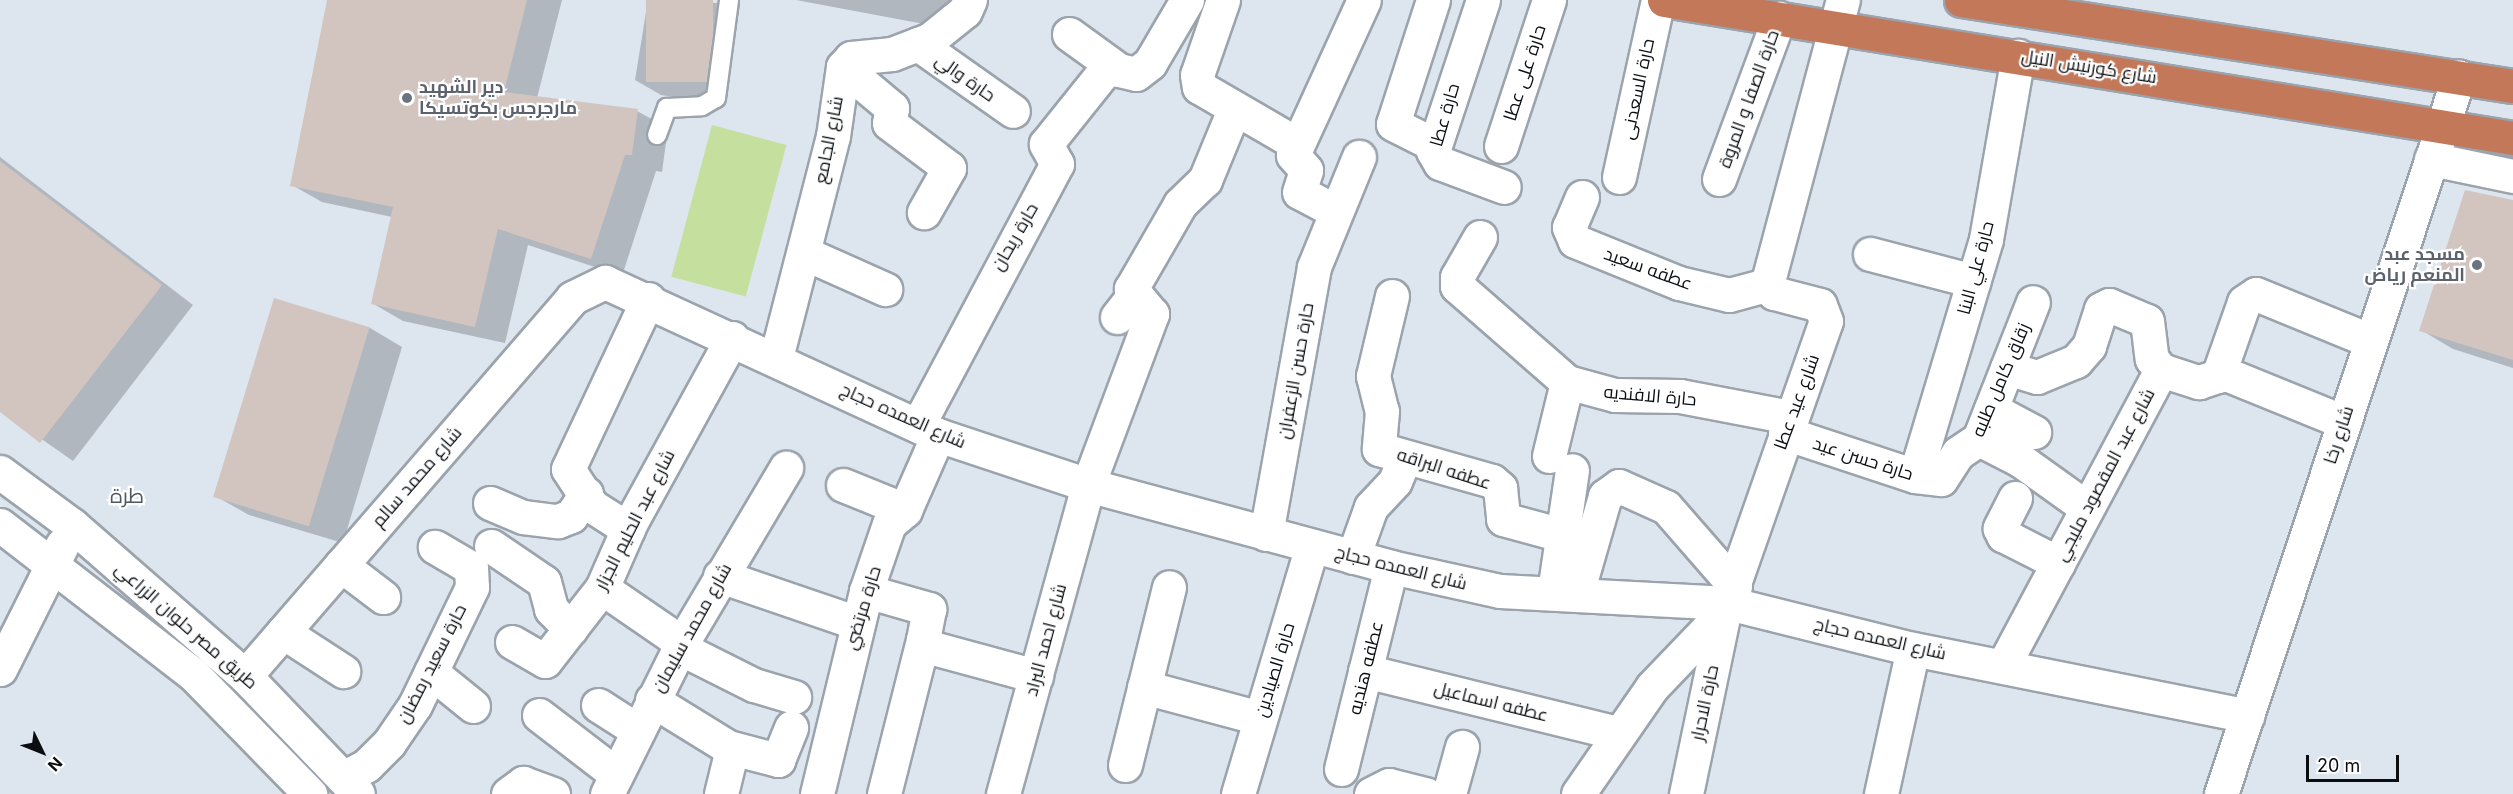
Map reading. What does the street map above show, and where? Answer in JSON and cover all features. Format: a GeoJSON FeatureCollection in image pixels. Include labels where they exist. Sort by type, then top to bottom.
{"type":"FeatureCollection","features":[{"type":"Feature","properties":{"kind":"highway","name":"شارع كورنيش النيل"},"geometry":{"type":"LineString","coordinates":[[1664,0],[1779,18],[1840,14],[2018,56],[2513,138]]}},
{"type":"Feature","properties":{"kind":"highway"},"geometry":{"type":"LineString","coordinates":[[1961,0],[2513,86]]}},
{"type":"Feature","properties":{"kind":"street"},"geometry":{"type":"LineString","coordinates":[[924,212],[949,168],[889,123],[892,108],[843,67],[851,58],[918,44],[951,24],[970,0]]}},
{"type":"Feature","properties":{"kind":"street"},"geometry":{"type":"LineString","coordinates":[[1069,34],[1127,74],[1144,70],[1187,0]]}},
{"type":"Feature","properties":{"kind":"street"},"geometry":{"type":"LineString","coordinates":[[1223,0],[1197,81],[1203,93],[1297,144]]}},
{"type":"Feature","properties":{"kind":"street"},"geometry":{"type":"LineString","coordinates":[[1333,210],[1299,192],[1306,170],[1293,155],[1364,0]]}},
{"type":"Feature","properties":{"kind":"street"},"geometry":{"type":"LineString","coordinates":[[1433,0],[1393,124],[1433,144]]}},
{"type":"Feature","properties":{"kind":"street","name":"حارة عطا"},"geometry":{"type":"LineString","coordinates":[[1483,0],[1433,144],[1440,163],[1504,187]]}},
{"type":"Feature","properties":{"kind":"street","name":"حارة على عطا"},"geometry":{"type":"LineString","coordinates":[[1501,146],[1549,0]]}},
{"type":"Feature","properties":{"kind":"street","name":"حارة السعدنى"},"geometry":{"type":"LineString","coordinates":[[1619,177],[1658,0]]}},
{"type":"Feature","properties":{"kind":"street"},"geometry":{"type":"LineString","coordinates":[[1767,285],[1840,14]]}},
{"type":"Feature","properties":{"kind":"street","name":"حارة الصفا و المروة"},"geometry":{"type":"LineString","coordinates":[[1719,179],[1779,18]]}},
{"type":"Feature","properties":{"kind":"street","name":"حارة والي"},"geometry":{"type":"LineString","coordinates":[[918,44],[1012,111]]}},
{"type":"Feature","properties":{"kind":"street","name":"حارة علي البنا"},"geometry":{"type":"LineString","coordinates":[[1928,478],[1974,280],[2018,56]]}},
{"type":"Feature","properties":{"kind":"street","name":"حارة ريحان"},"geometry":{"type":"LineString","coordinates":[[928,430],[997,268],[1056,166],[1046,144],[1110,64]]}},
{"type":"Feature","properties":{"kind":"street","name":"شارع الجامع"},"geometry":{"type":"LineString","coordinates":[[776,358],[833,136],[843,67]]}},
{"type":"Feature","properties":{"kind":"street","name":"شارع رخا"},"geometry":{"type":"LineString","coordinates":[[2221,794],[2459,76]]}},
{"type":"Feature","properties":{"kind":"street","name":"شارع احمد البراد"},"geometry":{"type":"LineString","coordinates":[[1003,794],[1088,485],[1152,314],[1126,306],[1131,289],[1180,204],[1205,180],[1233,111]]}},
{"type":"Feature","properties":{"kind":"street","name":"حارة حسن الزعفران"},"geometry":{"type":"LineString","coordinates":[[1266,534],[1314,267],[1333,210],[1359,157]]}},
{"type":"Feature","properties":{"kind":"street"},"geometry":{"type":"LineString","coordinates":[[2431,159],[2513,176]]}},
{"type":"Feature","properties":{"kind":"street","name":"عطفه سعيد"},"geometry":{"type":"LineString","coordinates":[[1582,197],[1569,227],[1575,241],[1679,283],[1729,295],[1767,285]]}},
{"type":"Feature","properties":{"kind":"street","name":"حارة الافنديه"},"geometry":{"type":"LineString","coordinates":[[1480,237],[1456,284],[1568,382],[1677,408],[1788,425]]}},
{"type":"Feature","properties":{"kind":"street"},"geometry":{"type":"LineString","coordinates":[[804,253],[885,289]]}},
{"type":"Feature","properties":{"kind":"street"},"geometry":{"type":"LineString","coordinates":[[1870,254],[1974,280]]}},
{"type":"Feature","properties":{"kind":"street","name":"شارع العمده حجاج"},"geometry":{"type":"LineString","coordinates":[[592,284],[617,285],[928,430],[1088,485],[1391,567],[1500,591],[1729,600],[1913,649],[2247,716]]}},
{"type":"Feature","properties":{"kind":"street","name":"شارع محمد سالم"},"geometry":{"type":"LineString","coordinates":[[245,676],[572,298],[592,284]]}},
{"type":"Feature","properties":{"kind":"street","name":"شارع عيد عطا"},"geometry":{"type":"LineString","coordinates":[[1578,794],[1617,733],[1652,687],[1729,600],[1826,314],[1820,305],[1774,293],[1767,285]]}},
{"type":"Feature","properties":{"kind":"street"},"geometry":{"type":"LineString","coordinates":[[2344,422],[2221,372],[2252,295],[2371,341]]}},
{"type":"Feature","properties":{"kind":"street","name":"عطفه البراقه"},"geometry":{"type":"LineString","coordinates":[[1392,296],[1372,376],[1382,411],[1378,444],[1405,457],[1492,481],[1500,488],[1503,519],[1562,535]]}},
{"type":"Feature","properties":{"kind":"street"},"geometry":{"type":"LineString","coordinates":[[628,528],[596,510],[568,465],[648,299]]}},
{"type":"Feature","properties":{"kind":"street","name":"زقاق كامل طلبه"},"geometry":{"type":"LineString","coordinates":[[1928,478],[1979,439],[2033,302]]}},
{"type":"Feature","properties":{"kind":"street"},"geometry":{"type":"LineString","coordinates":[[2007,368],[2037,377],[2076,362],[2104,306],[2147,306],[2153,364],[2161,370]]}},
{"type":"Feature","properties":{"kind":"street","name":"شارع عبد الحليم الجزار"},"geometry":{"type":"LineString","coordinates":[[512,642],[545,661],[602,588],[628,528],[732,338]]}},
{"type":"Feature","properties":{"kind":"street","name":"شارع عبد المقصود مليجي"},"geometry":{"type":"LineString","coordinates":[[2003,666],[2161,370],[2199,382],[2221,372]]}},
{"type":"Feature","properties":{"kind":"street"},"geometry":{"type":"LineString","coordinates":[[1565,593],[1560,463],[1568,382]]}},
{"type":"Feature","properties":{"kind":"street"},"geometry":{"type":"LineString","coordinates":[[1991,409],[2034,432]]}},
{"type":"Feature","properties":{"kind":"street","name":"حارة حسن عيد"},"geometry":{"type":"LineString","coordinates":[[1788,425],[1928,478]]}},
{"type":"Feature","properties":{"kind":"street","name":"حارة مرتضي"},"geometry":{"type":"LineString","coordinates":[[817,794],[866,591],[889,524],[905,510],[928,430]]}},
{"type":"Feature","properties":{"kind":"street"},"geometry":{"type":"LineString","coordinates":[[1979,439],[2020,460],[2087,508]]}},
{"type":"Feature","properties":{"kind":"street"},"geometry":{"type":"LineString","coordinates":[[1353,556],[1371,507],[1395,481],[1405,457]]}},
{"type":"Feature","properties":{"kind":"street","name":"شارع محمد سليمان"},"geometry":{"type":"LineString","coordinates":[[611,784],[681,645],[786,468]]}},
{"type":"Feature","properties":{"kind":"street","name":"طريق مصر حلوان الزراعي"},"geometry":{"type":"LineString","coordinates":[[0,472],[72,525],[245,676],[351,786]]}},
{"type":"Feature","properties":{"kind":"street"},"geometry":{"type":"LineString","coordinates":[[843,485],[905,510]]}},
{"type":"Feature","properties":{"kind":"street"},"geometry":{"type":"LineString","coordinates":[[1565,593],[1605,496],[1619,486],[1666,507],[1729,600]]}},
{"type":"Feature","properties":{"kind":"street"},"geometry":{"type":"LineString","coordinates":[[490,503],[523,516],[558,521],[571,516],[586,494]]}},
{"type":"Feature","properties":{"kind":"street"},"geometry":{"type":"LineString","coordinates":[[2015,498],[2000,528],[2003,535],[2058,563]]}},
{"type":"Feature","properties":{"kind":"street","name":"طريق مصر حلوان الزراعي"},"geometry":{"type":"LineString","coordinates":[[0,525],[193,674],[310,794]]}},
{"type":"Feature","properties":{"kind":"street"},"geometry":{"type":"LineString","coordinates":[[0,669],[72,525]]}},
{"type":"Feature","properties":{"kind":"street"},"geometry":{"type":"LineString","coordinates":[[491,546],[544,582],[551,609],[571,629]]}},
{"type":"Feature","properties":{"kind":"street","name":"حارة الصيادين"},"geometry":{"type":"LineString","coordinates":[[1238,794],[1312,546]]}},
{"type":"Feature","properties":{"kind":"street","name":"حارة سعيد رمضان"},"geometry":{"type":"LineString","coordinates":[[351,786],[367,765],[389,743],[431,672],[474,577],[466,563],[435,547]]}},
{"type":"Feature","properties":{"kind":"street"},"geometry":{"type":"LineString","coordinates":[[341,565],[383,597]]}},
{"type":"Feature","properties":{"kind":"street","name":"عطفه هنديه"},"geometry":{"type":"LineString","coordinates":[[1341,769],[1391,567]]}},
{"type":"Feature","properties":{"kind":"street"},"geometry":{"type":"LineString","coordinates":[[720,576],[857,622]]}},
{"type":"Feature","properties":{"kind":"street"},"geometry":{"type":"LineString","coordinates":[[1125,765],[1169,587]]}},
{"type":"Feature","properties":{"kind":"street"},"geometry":{"type":"LineString","coordinates":[[602,588],[681,645],[754,685],[793,712],[779,760],[732,749],[652,700]]}},
{"type":"Feature","properties":{"kind":"street"},"geometry":{"type":"LineString","coordinates":[[866,591],[929,609],[924,640],[884,794]]}},
{"type":"Feature","properties":{"kind":"street","name":"حارة الاحرار"},"geometry":{"type":"LineString","coordinates":[[1686,794],[1729,600]]}},
{"type":"Feature","properties":{"kind":"street"},"geometry":{"type":"LineString","coordinates":[[283,632],[343,671]]}},
{"type":"Feature","properties":{"kind":"street"},"geometry":{"type":"LineString","coordinates":[[924,640],[933,648],[1036,676]]}},
{"type":"Feature","properties":{"kind":"street"},"geometry":{"type":"LineString","coordinates":[[1881,794],[1913,649]]}},
{"type":"Feature","properties":{"kind":"street","name":"عطفه اسماعيل"},"geometry":{"type":"LineString","coordinates":[[1365,671],[1617,733]]}},
{"type":"Feature","properties":{"kind":"street"},"geometry":{"type":"LineString","coordinates":[[431,672],[473,706]]}},
{"type":"Feature","properties":{"kind":"street"},"geometry":{"type":"LineString","coordinates":[[1144,687],[1260,718]]}},
{"type":"Feature","properties":{"kind":"street"},"geometry":{"type":"LineString","coordinates":[[598,705],[637,730]]}},
{"type":"Feature","properties":{"kind":"street"},"geometry":{"type":"LineString","coordinates":[[539,715],[611,784]]}},
{"type":"Feature","properties":{"kind":"street"},"geometry":{"type":"LineString","coordinates":[[1449,794],[1462,747]]}},
{"type":"Feature","properties":{"kind":"street"},"geometry":{"type":"LineString","coordinates":[[721,794],[732,749]]}},
{"type":"Feature","properties":{"kind":"street"},"geometry":{"type":"LineString","coordinates":[[1371,794],[1389,785],[1426,794]]}},
{"type":"Feature","properties":{"kind":"street"},"geometry":{"type":"LineString","coordinates":[[513,789],[553,794]]}},
{"type":"Feature","properties":{"kind":"lane"},"geometry":{"type":"LineString","coordinates":[[657,135],[667,108],[702,106],[716,98],[729,0]]}},
{"type":"Feature","properties":{"kind":"green space"},"geometry":{"type":"Polygon","coordinates":[[[712,125],[786,145],[746,297],[671,277],[712,125]]]}},
{"type":"Feature","properties":{"kind":"building"},"geometry":{"type":"Polygon","coordinates":[[[327,0],[527,0],[504,92],[638,109],[632,155],[625,155],[591,259],[498,229],[475,327],[371,304],[393,207],[290,186],[327,0]]]}},
{"type":"Feature","properties":{"kind":"building"},"geometry":{"type":"Polygon","coordinates":[[[646,0],[713,0],[713,82],[646,82],[646,0]]]}},
{"type":"Feature","properties":{"kind":"building"},"geometry":{"type":"Polygon","coordinates":[[[0,161],[162,285],[40,443],[0,412],[0,161]]]}},
{"type":"Feature","properties":{"kind":"building","name":"مسجد عبد المنعم رياض"},"geometry":{"type":"Polygon","coordinates":[[[2465,190],[2513,200],[2513,360],[2419,331],[2465,190]]]}},
{"type":"Feature","properties":{"kind":"building"},"geometry":{"type":"Polygon","coordinates":[[[274,298],[370,327],[309,526],[213,497],[274,298]]]}},
{"type":"Feature","properties":{"kind":"place","name":"دير الشهيد مارجرجس بكوتسيكا"},"geometry":{"type":"Point","coordinates":[407,98]}},
{"type":"Feature","properties":{"kind":"place","name":"مسجد عبد المنعم رياض"},"geometry":{"type":"Point","coordinates":[2477,265]}},
{"type":"Feature","properties":{"kind":"district","name":"طرة"},"geometry":{"type":"Point","coordinates":[127,496]}}]}
